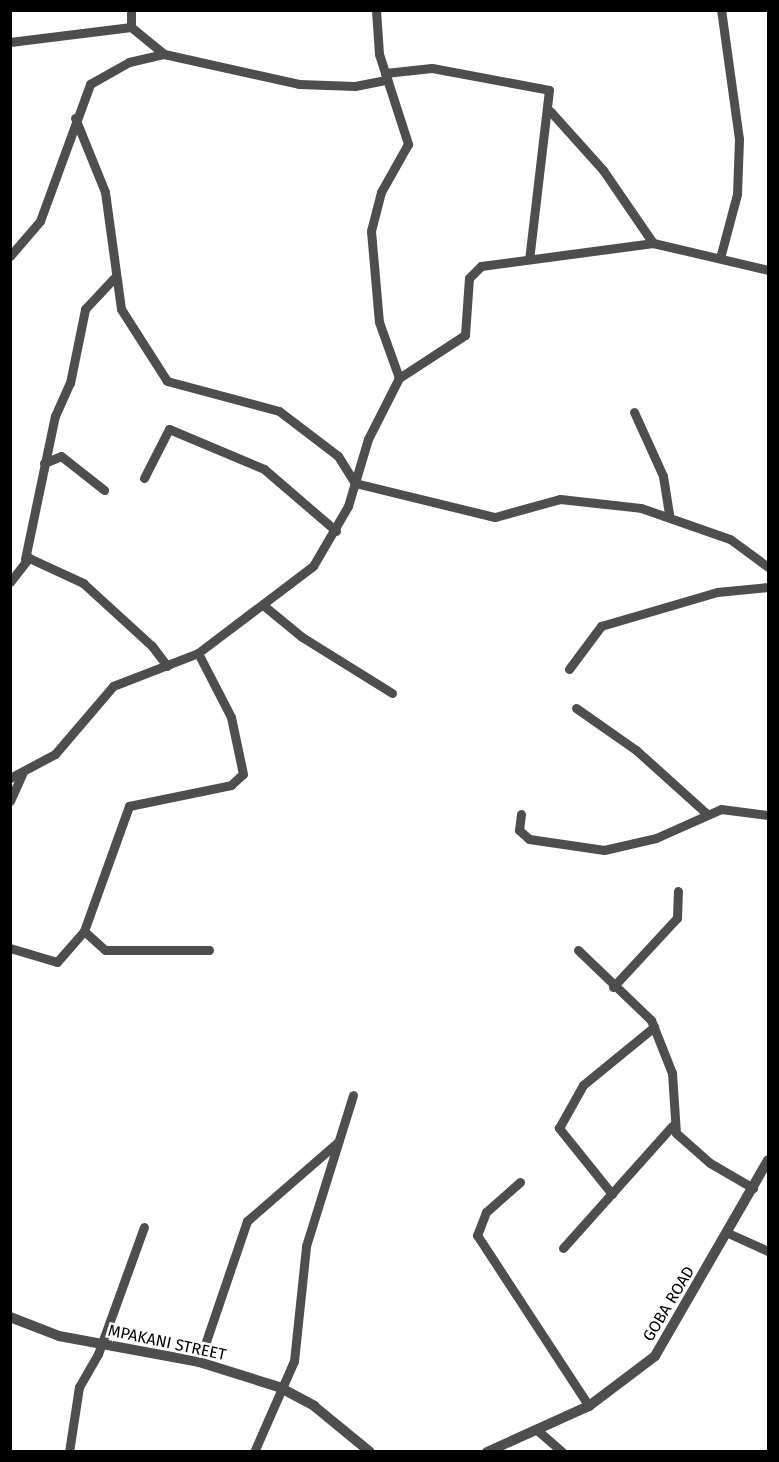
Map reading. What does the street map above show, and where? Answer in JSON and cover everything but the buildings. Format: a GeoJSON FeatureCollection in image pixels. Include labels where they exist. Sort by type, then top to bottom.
{"type":"FeatureCollection","features":[{"type":"Feature","properties":{"kind":"street"},"geometry":{"type":"LineString","coordinates":[[131,10],[131,27]]}},
{"type":"Feature","properties":{"kind":"street"},"geometry":{"type":"LineString","coordinates":[[376,10],[386,76],[408,148],[375,209],[370,263],[379,322],[399,378]]}},
{"type":"Feature","properties":{"kind":"street"},"geometry":{"type":"LineString","coordinates":[[720,258],[737,194],[739,139],[721,10]]}},
{"type":"Feature","properties":{"kind":"street"},"geometry":{"type":"LineString","coordinates":[[10,42],[131,27],[164,54]]}},
{"type":"Feature","properties":{"kind":"street"},"geometry":{"type":"LineString","coordinates":[[10,256],[40,221],[75,118],[97,78],[129,62],[164,54],[299,84],[386,76],[432,68],[545,86],[550,111],[528,259]]}},
{"type":"Feature","properties":{"kind":"street"},"geometry":{"type":"LineString","coordinates":[[550,111],[603,170],[653,243]]}},
{"type":"Feature","properties":{"kind":"street"},"geometry":{"type":"LineString","coordinates":[[75,118],[105,192],[114,278],[125,318],[167,381],[279,411],[338,456],[356,483],[495,517],[543,502],[585,498],[669,515],[730,539],[768,567]]}},
{"type":"Feature","properties":{"kind":"street"},"geometry":{"type":"LineString","coordinates":[[10,778],[22,774],[55,754],[113,686],[198,653],[313,566],[336,531],[356,483],[368,439],[399,378],[465,335],[472,272],[528,259],[653,243],[768,270]]}},
{"type":"Feature","properties":{"kind":"street"},"geometry":{"type":"LineString","coordinates":[[10,582],[25,559],[44,464],[70,383],[85,309],[114,278]]}},
{"type":"Feature","properties":{"kind":"street"},"geometry":{"type":"LineString","coordinates":[[634,412],[663,476],[669,515]]}},
{"type":"Feature","properties":{"kind":"street"},"geometry":{"type":"LineString","coordinates":[[144,478],[169,429],[264,469],[336,531]]}},
{"type":"Feature","properties":{"kind":"street"},"geometry":{"type":"LineString","coordinates":[[44,464],[61,456],[104,490]]}},
{"type":"Feature","properties":{"kind":"street"},"geometry":{"type":"LineString","coordinates":[[25,559],[40,561],[94,590],[167,666]]}},
{"type":"Feature","properties":{"kind":"street"},"geometry":{"type":"LineString","coordinates":[[569,669],[601,626],[717,592],[768,587]]}},
{"type":"Feature","properties":{"kind":"street"},"geometry":{"type":"LineString","coordinates":[[263,605],[302,638],[392,693]]}},
{"type":"Feature","properties":{"kind":"street"},"geometry":{"type":"LineString","coordinates":[[10,948],[57,962],[84,931],[129,806],[231,785],[243,774],[231,717],[198,653]]}},
{"type":"Feature","properties":{"kind":"street"},"geometry":{"type":"LineString","coordinates":[[576,708],[636,750],[707,814]]}},
{"type":"Feature","properties":{"kind":"street"},"geometry":{"type":"LineString","coordinates":[[10,801],[22,774]]}},
{"type":"Feature","properties":{"kind":"street"},"geometry":{"type":"LineString","coordinates":[[521,814],[519,830],[529,839],[604,850],[656,838],[721,809],[768,815]]}},
{"type":"Feature","properties":{"kind":"street"},"geometry":{"type":"LineString","coordinates":[[613,987],[677,918],[678,891]]}},
{"type":"Feature","properties":{"kind":"street"},"geometry":{"type":"LineString","coordinates":[[84,931],[105,950],[209,950]]}},
{"type":"Feature","properties":{"kind":"street"},"geometry":{"type":"LineString","coordinates":[[563,1248],[672,1126],[672,1073],[654,1027],[578,950]]}},
{"type":"Feature","properties":{"kind":"street"},"geometry":{"type":"LineString","coordinates":[[612,1194],[559,1128],[589,1079],[654,1027]]}},
{"type":"Feature","properties":{"kind":"street"},"geometry":{"type":"LineString","coordinates":[[254,1452],[279,1387],[294,1361],[306,1246],[353,1095]]}},
{"type":"Feature","properties":{"kind":"street"},"geometry":{"type":"LineString","coordinates":[[672,1126],[710,1163],[753,1188]]}},
{"type":"Feature","properties":{"kind":"street"},"geometry":{"type":"LineString","coordinates":[[199,1362],[247,1221],[338,1141]]}},
{"type":"Feature","properties":{"kind":"street","name":"GOBA ROAD"},"geometry":{"type":"LineString","coordinates":[[487,1452],[589,1406],[634,1377],[655,1356],[728,1233],[768,1160]]}},
{"type":"Feature","properties":{"kind":"street"},"geometry":{"type":"LineString","coordinates":[[520,1182],[486,1212],[477,1235],[589,1406]]}},
{"type":"Feature","properties":{"kind":"street"},"geometry":{"type":"LineString","coordinates":[[69,1452],[79,1388],[102,1344],[144,1227]]}},
{"type":"Feature","properties":{"kind":"street"},"geometry":{"type":"LineString","coordinates":[[728,1233],[768,1251]]}},
{"type":"Feature","properties":{"kind":"street","name":"MPAKANI STREET"},"geometry":{"type":"LineString","coordinates":[[10,1317],[59,1336],[199,1362],[279,1387],[314,1406],[370,1452]]}},
{"type":"Feature","properties":{"kind":"street"},"geometry":{"type":"LineString","coordinates":[[537,1430],[562,1452]]}}]}
